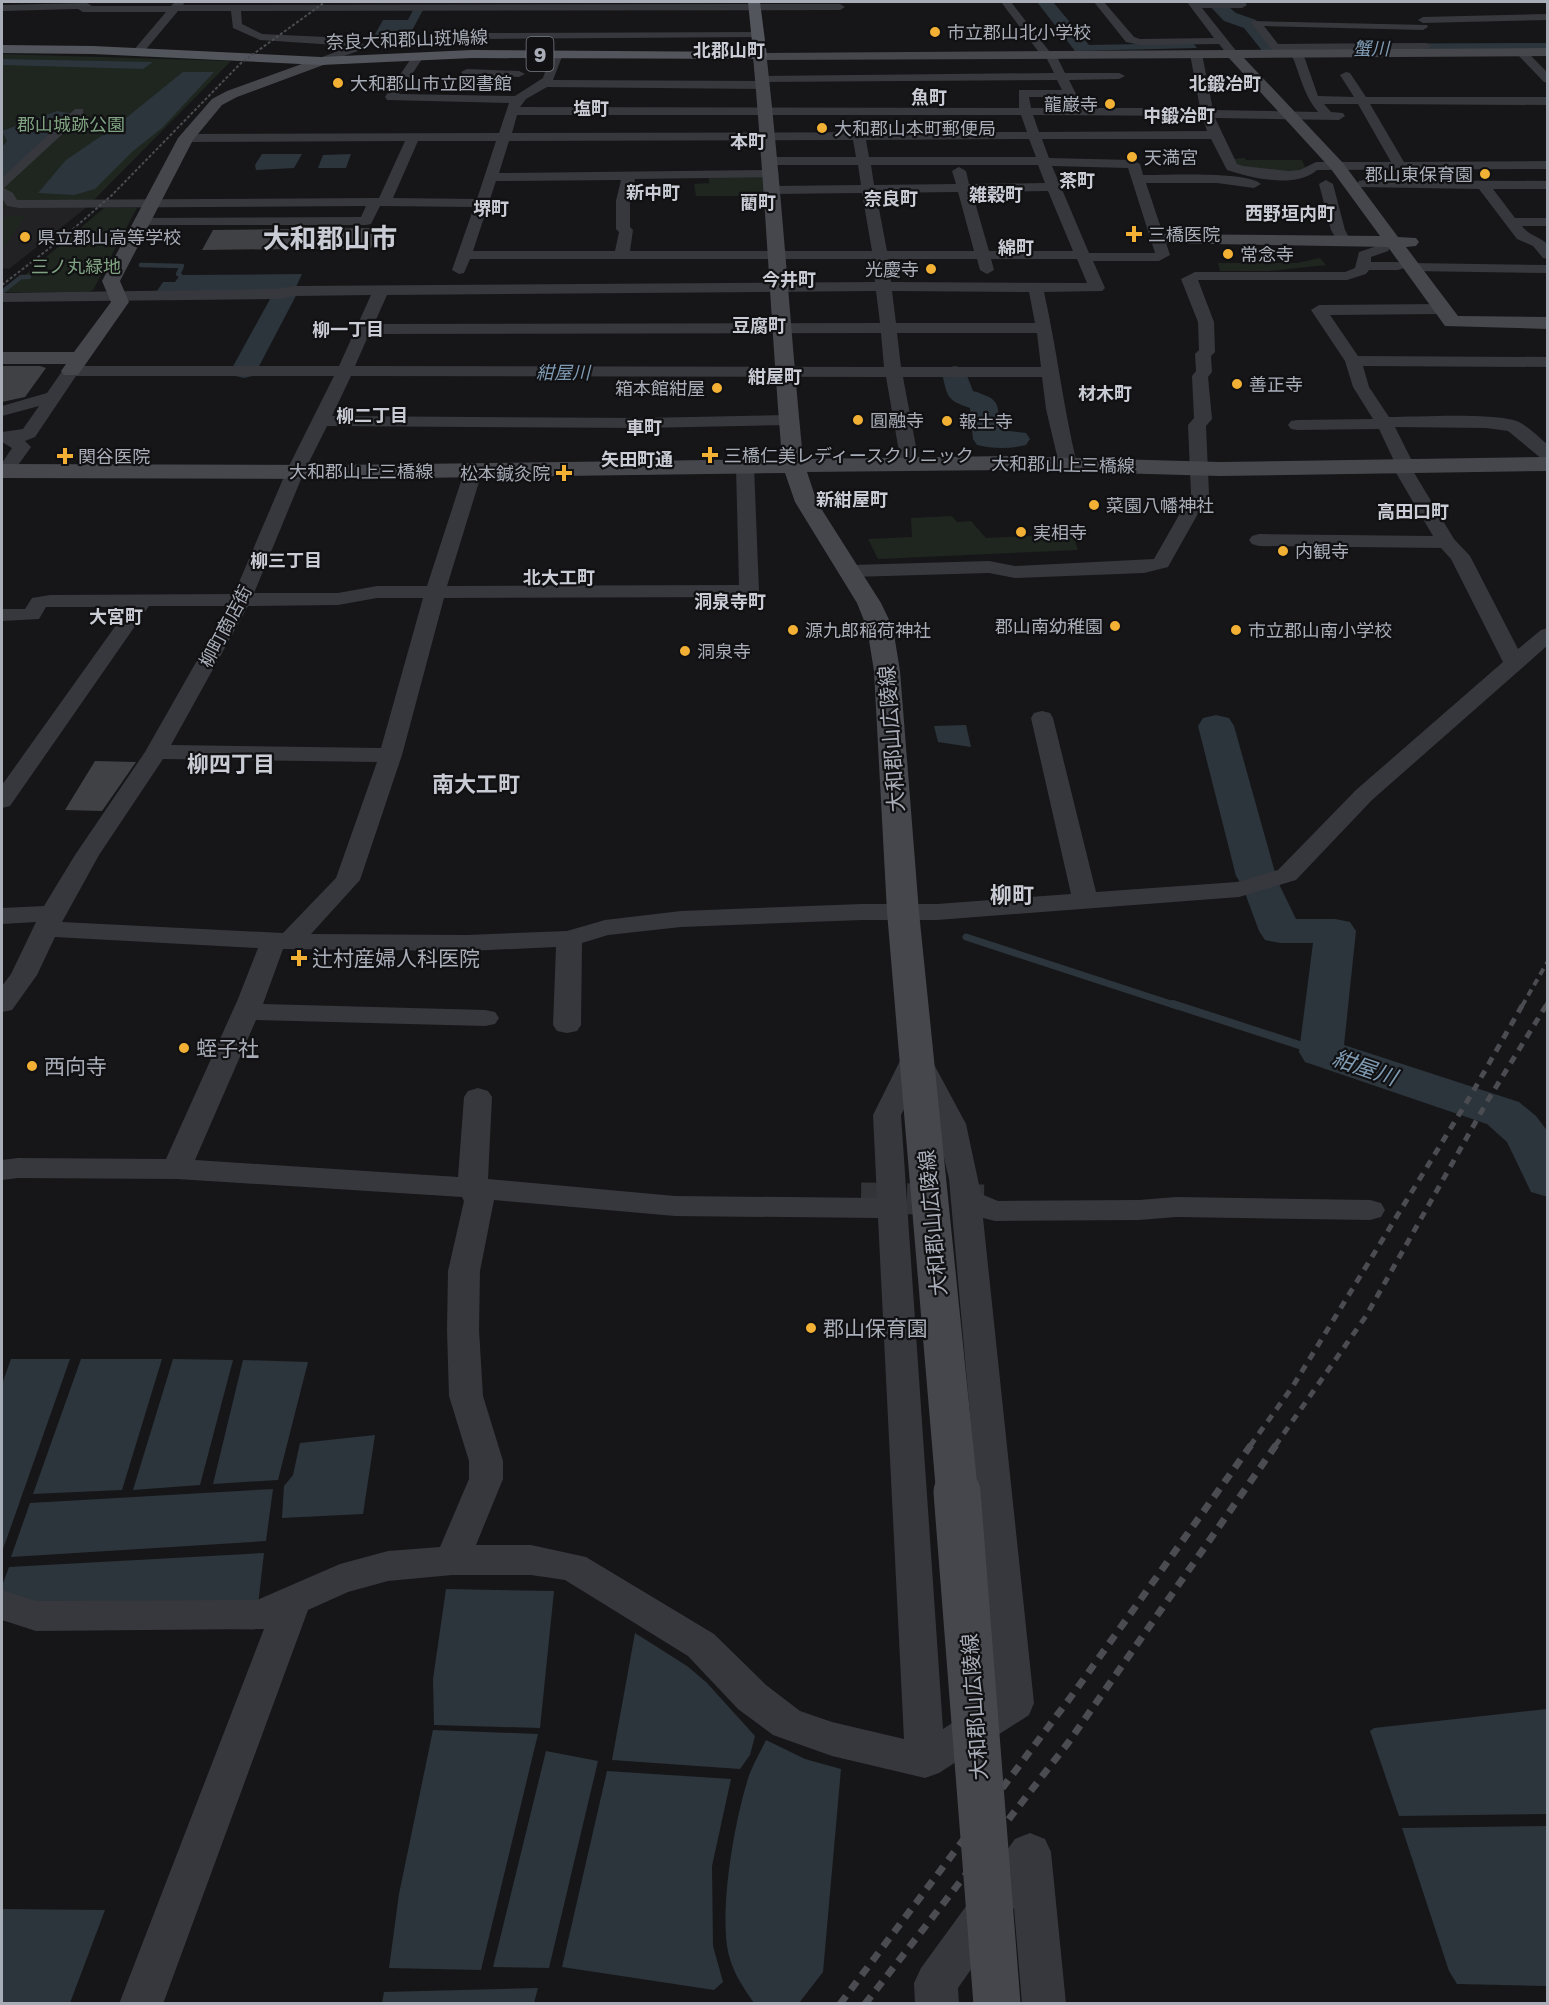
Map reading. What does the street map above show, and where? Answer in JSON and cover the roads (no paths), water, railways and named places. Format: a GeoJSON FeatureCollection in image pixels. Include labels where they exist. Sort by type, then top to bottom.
{"type":"FeatureCollection","features":[{"type":"Feature","properties":{"kind":"main road"},"geometry":{"type":"LineString","coordinates":[[755,4],[760,57]]}},
{"type":"Feature","properties":{"kind":"main road","name":"奈良大和郡山斑鳩線"},"geometry":{"type":"LineString","coordinates":[[2,49],[138,52],[321,61],[472,54],[760,57]]}},
{"type":"Feature","properties":{"kind":"street"},"geometry":{"type":"LineString","coordinates":[[2,297],[220,290],[278,294],[295,291],[453,288],[1035,286],[1097,288],[1053,187],[1025,111],[1023,93],[1070,94],[1063,75],[1051,55],[1045,53],[1005,2]]}},
{"type":"Feature","properties":{"kind":"street"},"geometry":{"type":"LineString","coordinates":[[1099,2],[1130,40],[1140,42],[1227,47],[1248,53],[1428,49],[1548,52]]}},
{"type":"Feature","properties":{"kind":"street"},"geometry":{"type":"LineString","coordinates":[[1193,3],[1242,5],[1240,2]]}},
{"type":"Feature","properties":{"kind":"street"},"geometry":{"type":"LineString","coordinates":[[1193,3],[1227,47],[1290,116],[1345,166]]}},
{"type":"Feature","properties":{"kind":"street"},"geometry":{"type":"LineString","coordinates":[[2,8],[65,4],[87,6],[84,9],[88,10],[176,6],[237,8],[486,18],[757,35]]}},
{"type":"Feature","properties":{"kind":"street"},"geometry":{"type":"LineString","coordinates":[[486,18],[755,4],[840,7]]}},
{"type":"Feature","properties":{"kind":"street"},"geometry":{"type":"LineString","coordinates":[[138,52],[176,6]]}},
{"type":"Feature","properties":{"kind":"street"},"geometry":{"type":"LineString","coordinates":[[5,437],[20,437],[29,433],[120,302],[111,281],[150,202],[186,138],[223,98],[354,49],[358,44],[347,41],[286,40],[260,37],[237,27],[237,8]]}},
{"type":"Feature","properties":{"kind":"street"},"geometry":{"type":"LineString","coordinates":[[1417,8],[1423,15],[1428,49]]}},
{"type":"Feature","properties":{"kind":"street"},"geometry":{"type":"LineString","coordinates":[[1327,115],[1314,100],[1307,86],[1304,66],[1287,51],[1275,47],[1256,23],[1423,24],[1548,17]]}},
{"type":"Feature","properties":{"kind":"street"},"geometry":{"type":"LineString","coordinates":[[472,54],[486,18]]}},
{"type":"Feature","properties":{"kind":"street"},"geometry":{"type":"LineString","coordinates":[[282,38],[293,32]]}},
{"type":"Feature","properties":{"kind":"street"},"geometry":{"type":"LineString","coordinates":[[760,57],[1196,54],[1227,47]]}},
{"type":"Feature","properties":{"kind":"street"},"geometry":{"type":"LineString","coordinates":[[1521,52],[1548,80]]}},
{"type":"Feature","properties":{"kind":"street"},"geometry":{"type":"LineString","coordinates":[[1248,53],[1307,115],[1359,184],[1412,242],[1474,322]]}},
{"type":"Feature","properties":{"kind":"street"},"geometry":{"type":"LineString","coordinates":[[543,83],[554,67],[557,54]]}},
{"type":"Feature","properties":{"kind":"street"},"geometry":{"type":"LineString","coordinates":[[1196,54],[1207,113],[1215,135],[1231,164],[1236,168],[1258,174],[1301,174],[1316,166],[1548,165]]}},
{"type":"Feature","properties":{"kind":"street"},"geometry":{"type":"LineString","coordinates":[[418,56],[391,97],[488,99],[515,106],[600,112],[764,111],[939,102],[1025,111],[1362,117]]}},
{"type":"Feature","properties":{"kind":"street","name":"大和郡山広陵線"},"geometry":{"type":"LineString","coordinates":[[760,57],[772,175],[780,328],[793,465],[806,502],[869,603],[880,628],[888,672],[903,912],[957,1492],[997,2004]]}},
{"type":"Feature","properties":{"kind":"street"},"geometry":{"type":"LineString","coordinates":[[467,72],[519,74]]}},
{"type":"Feature","properties":{"kind":"street"},"geometry":{"type":"LineString","coordinates":[[488,99],[497,74]]}},
{"type":"Feature","properties":{"kind":"street"},"geometry":{"type":"LineString","coordinates":[[1346,75],[1363,100],[1362,117],[1399,165]]}},
{"type":"Feature","properties":{"kind":"street"},"geometry":{"type":"LineString","coordinates":[[453,288],[515,106],[524,93],[543,83],[763,82],[930,76],[1119,76]]}},
{"type":"Feature","properties":{"kind":"street"},"geometry":{"type":"LineString","coordinates":[[930,76],[984,255],[990,287]]}},
{"type":"Feature","properties":{"kind":"street"},"geometry":{"type":"LineString","coordinates":[[1314,100],[1548,101]]}},
{"type":"Feature","properties":{"kind":"street"},"geometry":{"type":"LineString","coordinates":[[2,185],[79,112],[67,109]]}},
{"type":"Feature","properties":{"kind":"street"},"geometry":{"type":"LineString","coordinates":[[683,141],[687,111]]}},
{"type":"Feature","properties":{"kind":"street"},"geometry":{"type":"LineString","coordinates":[[595,141],[600,112]]}},
{"type":"Feature","properties":{"kind":"street"},"geometry":{"type":"LineString","coordinates":[[186,138],[506,136],[595,141],[683,141],[768,135],[1215,135]]}},
{"type":"Feature","properties":{"kind":"street"},"geometry":{"type":"LineString","coordinates":[[859,135],[880,255],[893,372],[910,463]]}},
{"type":"Feature","properties":{"kind":"street"},"geometry":{"type":"LineString","coordinates":[[141,221],[366,221],[380,201],[413,137]]}},
{"type":"Feature","properties":{"kind":"street"},"geometry":{"type":"LineString","coordinates":[[464,255],[984,255],[1159,258],[1163,255],[1138,179],[1138,164],[956,160],[863,161],[772,175]]}},
{"type":"Feature","properties":{"kind":"street"},"geometry":{"type":"LineString","coordinates":[[1209,164],[1231,164]]}},
{"type":"Feature","properties":{"kind":"street"},"geometry":{"type":"LineString","coordinates":[[492,177],[588,171],[629,176],[679,171],[772,175],[868,189],[1053,187]]}},
{"type":"Feature","properties":{"kind":"street"},"geometry":{"type":"LineString","coordinates":[[622,255],[626,230],[623,229],[623,201],[629,176]]}},
{"type":"Feature","properties":{"kind":"street"},"geometry":{"type":"LineString","coordinates":[[1138,179],[1326,184],[1548,185]]}},
{"type":"Feature","properties":{"kind":"street"},"geometry":{"type":"LineString","coordinates":[[1326,184],[1338,230],[1344,241]]}},
{"type":"Feature","properties":{"kind":"street"},"geometry":{"type":"LineString","coordinates":[[1359,184],[1388,245],[1447,315]]}},
{"type":"Feature","properties":{"kind":"street"},"geometry":{"type":"LineString","coordinates":[[1483,185],[1522,236],[1543,242],[1548,255]]}},
{"type":"Feature","properties":{"kind":"street"},"geometry":{"type":"LineString","coordinates":[[2,192],[12,203],[380,201],[481,203]]}},
{"type":"Feature","properties":{"kind":"street"},"geometry":{"type":"LineString","coordinates":[[1497,202],[1517,202]]}},
{"type":"Feature","properties":{"kind":"street"},"geometry":{"type":"LineString","coordinates":[[1512,222],[1548,222]]}},
{"type":"Feature","properties":{"kind":"street"},"geometry":{"type":"LineString","coordinates":[[1159,239],[1344,241],[1388,245],[1412,242]]}},
{"type":"Feature","properties":{"kind":"street"},"geometry":{"type":"LineString","coordinates":[[851,571],[988,567],[1015,572],[1155,566],[1161,563],[1200,494],[1197,425],[1203,419],[1200,376],[1204,372],[1203,354],[1207,352],[1206,322],[1189,279],[1195,276],[1347,276],[1361,271],[1364,266],[1364,255],[1388,245]]}},
{"type":"Feature","properties":{"kind":"street"},"geometry":{"type":"LineString","coordinates":[[1364,266],[1548,269]]}},
{"type":"Feature","properties":{"kind":"street"},"geometry":{"type":"LineString","coordinates":[[1035,286],[1044,328],[1055,409],[1068,464]]}},
{"type":"Feature","properties":{"kind":"street","name":"柳町商店街"},"geometry":{"type":"LineString","coordinates":[[2,1004],[24,975],[50,921],[87,855],[156,752],[242,599],[295,472],[344,373],[381,290]]}},
{"type":"Feature","properties":{"kind":"street"},"geometry":{"type":"LineString","coordinates":[[1514,663],[1460,556],[1446,542],[1401,466],[1402,461],[1384,423],[1361,387],[1353,361],[1319,310],[1447,315],[1474,322],[1548,323]]}},
{"type":"Feature","properties":{"kind":"street"},"geometry":{"type":"LineString","coordinates":[[362,329],[1044,328]]}},
{"type":"Feature","properties":{"kind":"street"},"geometry":{"type":"LineString","coordinates":[[2,358],[76,365],[344,373],[741,374],[785,371],[943,374],[948,371],[1051,372]]}},
{"type":"Feature","properties":{"kind":"street"},"geometry":{"type":"LineString","coordinates":[[1353,361],[1548,362]]}},
{"type":"Feature","properties":{"kind":"street"},"geometry":{"type":"LineString","coordinates":[[2,411],[50,402]]}},
{"type":"Feature","properties":{"kind":"street"},"geometry":{"type":"LineString","coordinates":[[320,421],[643,423],[790,420]]}},
{"type":"Feature","properties":{"kind":"street"},"geometry":{"type":"LineString","coordinates":[[1297,425],[1486,423],[1513,426],[1548,455]]}},
{"type":"Feature","properties":{"kind":"street"},"geometry":{"type":"LineString","coordinates":[[3,471],[22,447],[5,437]]}},
{"type":"Feature","properties":{"kind":"street","name":"大和郡山上三橋線"},"geometry":{"type":"LineString","coordinates":[[3,471],[295,472],[910,463],[1068,464],[1198,454],[1401,466],[1548,464]]}},
{"type":"Feature","properties":{"kind":"street"},"geometry":{"type":"LineString","coordinates":[[2,615],[32,615],[39,602],[338,599],[377,591],[749,591],[745,466]]}},
{"type":"Feature","properties":{"kind":"street"},"geometry":{"type":"LineString","coordinates":[[177,1169],[192,1129],[245,1012],[282,941],[348,880],[390,754],[435,592],[474,470]]}},
{"type":"Feature","properties":{"kind":"street"},"geometry":{"type":"LineString","coordinates":[[1259,540],[1446,542]]}},
{"type":"Feature","properties":{"kind":"street"},"geometry":{"type":"LineString","coordinates":[[2,801],[142,601]]}},
{"type":"Feature","properties":{"kind":"street"},"geometry":{"type":"LineString","coordinates":[[2,916],[282,941],[467,943],[569,939],[605,928],[681,919],[937,912],[1239,889],[1287,875],[1364,795],[1548,634]]}},
{"type":"Feature","properties":{"kind":"street"},"geometry":{"type":"LineString","coordinates":[[1042,718],[1054,775],[1079,861],[1085,901]]}},
{"type":"Feature","properties":{"kind":"street"},"geometry":{"type":"LineString","coordinates":[[156,752],[390,754]]}},
{"type":"Feature","properties":{"kind":"street"},"geometry":{"type":"LineString","coordinates":[[567,1025],[569,939]]}},
{"type":"Feature","properties":{"kind":"street"},"geometry":{"type":"LineString","coordinates":[[245,1012],[485,1018]]}},
{"type":"Feature","properties":{"kind":"street"},"geometry":{"type":"LineString","coordinates":[[916,1057],[951,1124],[964,1179],[979,1200],[995,1211],[1176,1207],[1370,1210]]}},
{"type":"Feature","properties":{"kind":"street"},"geometry":{"type":"LineString","coordinates":[[916,1057],[887,1115],[876,1203],[925,1761]]}},
{"type":"Feature","properties":{"kind":"street"},"geometry":{"type":"LineString","coordinates":[[452,1560],[486,1479],[486,1461],[466,1396],[463,1330],[464,1271],[480,1201],[472,1188],[478,1097]]}},
{"type":"Feature","properties":{"kind":"street"},"geometry":{"type":"LineString","coordinates":[[2,1170],[18,1168],[177,1169],[472,1188],[675,1206],[876,1203]]}},
{"type":"Feature","properties":{"kind":"street"},"geometry":{"type":"LineString","coordinates":[[2,1605],[36,1616],[260,1616],[340,1579],[388,1566],[452,1560],[531,1560],[573,1567],[702,1645],[752,1697],[787,1723],[832,1739],[925,1761],[1015,1703],[979,1200]]}},
{"type":"Feature","properties":{"kind":"street"},"geometry":{"type":"LineString","coordinates":[[141,2004],[293,1600]]}},
{"type":"Feature","properties":{"kind":"street"},"geometry":{"type":"LineString","coordinates":[[937,2004],[936,1983],[1030,1852],[1044,2004]]}},
{"type":"Feature","properties":{"kind":"waterway","name":"蟹川"},"geometry":{"type":"LineString","coordinates":[[1214,2],[1230,17],[1250,24],[1270,49],[1548,48]]}},
{"type":"Feature","properties":{"kind":"waterway"},"geometry":{"type":"LineString","coordinates":[[141,265],[182,266],[178,274],[180,275]]}},
{"type":"Feature","properties":{"kind":"waterway"},"geometry":{"type":"LineString","coordinates":[[2,292],[21,277],[29,277]]}},
{"type":"Feature","properties":{"kind":"waterway","name":"紺屋川"},"geometry":{"type":"LineString","coordinates":[[244,370],[287,290]]}},
{"type":"Feature","properties":{"kind":"waterway","name":"紺屋川"},"geometry":{"type":"LineString","coordinates":[[955,374],[961,396],[983,403],[987,439],[1016,439]]}},
{"type":"Feature","properties":{"kind":"waterway","name":"紺屋川"},"geometry":{"type":"LineString","coordinates":[[1216,726],[1256,876]]}},
{"type":"Feature","properties":{"kind":"waterway","name":"紺屋川"},"geometry":{"type":"LineString","coordinates":[[1265,893],[1280,931],[1335,931],[1321,1052],[1503,1113],[1526,1134],[1548,1181]]}},
{"type":"Feature","properties":{"kind":"waterway"},"geometry":{"type":"LineString","coordinates":[[966,937],[1177,1006]]}},
{"type":"Feature","properties":{"kind":"waterway"},"geometry":{"type":"LineString","coordinates":[[1173,1004],[1321,1052]]}},
{"type":"Feature","properties":{"kind":"tunnel"},"geometry":{"type":"LineString","coordinates":[[861,1198],[988,1200]]}},
{"type":"Feature","properties":{"kind":"railway"},"geometry":{"type":"LineString","coordinates":[[2,285],[64,237],[112,195],[241,63],[325,2]]}},
{"type":"Feature","properties":{"kind":"railway"},"geometry":{"type":"LineString","coordinates":[[1522,1006],[1548,961]]}},
{"type":"Feature","properties":{"kind":"railway"},"geometry":{"type":"LineString","coordinates":[[1250,1446],[1293,1386],[1471,1095],[1523,1004]]}},
{"type":"Feature","properties":{"kind":"railway"},"geometry":{"type":"LineString","coordinates":[[1275,1446],[1366,1316],[1488,1100],[1547,1004]]}},
{"type":"Feature","properties":{"kind":"railway"},"geometry":{"type":"LineString","coordinates":[[840,2004],[1073,1694],[1251,1445]]}},
{"type":"Feature","properties":{"kind":"railway"},"geometry":{"type":"LineString","coordinates":[[865,2004],[1068,1743],[1276,1445]]}},
{"type":"Feature","properties":{"kind":"place","name":"市立郡山北小学校"},"geometry":{"type":"Point","coordinates":[935,32]}},
{"type":"Feature","properties":{"kind":"place","name":"大和郡山市立図書館"},"geometry":{"type":"Point","coordinates":[338,83]}},
{"type":"Feature","properties":{"kind":"place","name":"龍巌寺"},"geometry":{"type":"Point","coordinates":[1110,104]}},
{"type":"Feature","properties":{"kind":"place","name":"大和郡山本町郵便局"},"geometry":{"type":"Point","coordinates":[822,128]}},
{"type":"Feature","properties":{"kind":"place","name":"天満宮"},"geometry":{"type":"Point","coordinates":[1132,157]}},
{"type":"Feature","properties":{"kind":"place","name":"郡山東保育園"},"geometry":{"type":"Point","coordinates":[1485,174]}},
{"type":"Feature","properties":{"kind":"place","name":"三橋医院"},"geometry":{"type":"Point","coordinates":[1134,234]}},
{"type":"Feature","properties":{"kind":"place","name":"県立郡山高等学校"},"geometry":{"type":"Point","coordinates":[25,237]}},
{"type":"Feature","properties":{"kind":"place","name":"常念寺"},"geometry":{"type":"Point","coordinates":[1228,254]}},
{"type":"Feature","properties":{"kind":"place","name":"光慶寺"},"geometry":{"type":"Point","coordinates":[931,269]}},
{"type":"Feature","properties":{"kind":"place","name":"善正寺"},"geometry":{"type":"Point","coordinates":[1237,384]}},
{"type":"Feature","properties":{"kind":"place","name":"箱本館紺屋"},"geometry":{"type":"Point","coordinates":[717,388]}},
{"type":"Feature","properties":{"kind":"place","name":"圓融寺"},"geometry":{"type":"Point","coordinates":[858,420]}},
{"type":"Feature","properties":{"kind":"place","name":"報土寺"},"geometry":{"type":"Point","coordinates":[947,421]}},
{"type":"Feature","properties":{"kind":"place","name":"三橋仁美レディースクリニック"},"geometry":{"type":"Point","coordinates":[710,455]}},
{"type":"Feature","properties":{"kind":"place","name":"関谷医院"},"geometry":{"type":"Point","coordinates":[65,456]}},
{"type":"Feature","properties":{"kind":"place","name":"松本鍼灸院"},"geometry":{"type":"Point","coordinates":[564,473]}},
{"type":"Feature","properties":{"kind":"place","name":"菜園八幡神社"},"geometry":{"type":"Point","coordinates":[1094,505]}},
{"type":"Feature","properties":{"kind":"place","name":"実相寺"},"geometry":{"type":"Point","coordinates":[1021,532]}},
{"type":"Feature","properties":{"kind":"place","name":"内観寺"},"geometry":{"type":"Point","coordinates":[1283,551]}},
{"type":"Feature","properties":{"kind":"place","name":"郡山南幼稚園"},"geometry":{"type":"Point","coordinates":[1115,626]}},
{"type":"Feature","properties":{"kind":"place","name":"源九郎稲荷神社"},"geometry":{"type":"Point","coordinates":[793,630]}},
{"type":"Feature","properties":{"kind":"place","name":"市立郡山南小学校"},"geometry":{"type":"Point","coordinates":[1236,630]}},
{"type":"Feature","properties":{"kind":"place","name":"洞泉寺"},"geometry":{"type":"Point","coordinates":[685,651]}},
{"type":"Feature","properties":{"kind":"place","name":"辻村産婦人科医院"},"geometry":{"type":"Point","coordinates":[299,958]}},
{"type":"Feature","properties":{"kind":"place","name":"蛭子社"},"geometry":{"type":"Point","coordinates":[184,1048]}},
{"type":"Feature","properties":{"kind":"place","name":"西向寺"},"geometry":{"type":"Point","coordinates":[32,1066]}},
{"type":"Feature","properties":{"kind":"place","name":"郡山保育園"},"geometry":{"type":"Point","coordinates":[811,1328]}},
{"type":"Feature","properties":{"kind":"district","name":"北郡山町"},"geometry":{"type":"Point","coordinates":[729,50]}},
{"type":"Feature","properties":{"kind":"district","name":"北鍛冶町"},"geometry":{"type":"Point","coordinates":[1225,83]}},
{"type":"Feature","properties":{"kind":"district","name":"魚町"},"geometry":{"type":"Point","coordinates":[929,97]}},
{"type":"Feature","properties":{"kind":"district","name":"塩町"},"geometry":{"type":"Point","coordinates":[591,108]}},
{"type":"Feature","properties":{"kind":"district","name":"中鍛冶町"},"geometry":{"type":"Point","coordinates":[1179,115]}},
{"type":"Feature","properties":{"kind":"district","name":"本町"},"geometry":{"type":"Point","coordinates":[748,141]}},
{"type":"Feature","properties":{"kind":"district","name":"茶町"},"geometry":{"type":"Point","coordinates":[1077,180]}},
{"type":"Feature","properties":{"kind":"district","name":"新中町"},"geometry":{"type":"Point","coordinates":[653,192]}},
{"type":"Feature","properties":{"kind":"district","name":"雑穀町"},"geometry":{"type":"Point","coordinates":[996,194]}},
{"type":"Feature","properties":{"kind":"district","name":"奈良町"},"geometry":{"type":"Point","coordinates":[891,198]}},
{"type":"Feature","properties":{"kind":"district","name":"藺町"},"geometry":{"type":"Point","coordinates":[758,202]}},
{"type":"Feature","properties":{"kind":"district","name":"堺町"},"geometry":{"type":"Point","coordinates":[491,208]}},
{"type":"Feature","properties":{"kind":"district","name":"西野垣内町"},"geometry":{"type":"Point","coordinates":[1290,213]}},
{"type":"Feature","properties":{"kind":"district","name":"大和郡山市"},"geometry":{"type":"Point","coordinates":[330,238]}},
{"type":"Feature","properties":{"kind":"district","name":"綿町"},"geometry":{"type":"Point","coordinates":[1016,247]}},
{"type":"Feature","properties":{"kind":"district","name":"今井町"},"geometry":{"type":"Point","coordinates":[789,279]}},
{"type":"Feature","properties":{"kind":"district","name":"豆腐町"},"geometry":{"type":"Point","coordinates":[759,325]}},
{"type":"Feature","properties":{"kind":"district","name":"柳一丁目"},"geometry":{"type":"Point","coordinates":[348,329]}},
{"type":"Feature","properties":{"kind":"district","name":"紺屋町"},"geometry":{"type":"Point","coordinates":[775,376]}},
{"type":"Feature","properties":{"kind":"district","name":"材木町"},"geometry":{"type":"Point","coordinates":[1105,393]}},
{"type":"Feature","properties":{"kind":"district","name":"柳二丁目"},"geometry":{"type":"Point","coordinates":[372,415]}},
{"type":"Feature","properties":{"kind":"district","name":"車町"},"geometry":{"type":"Point","coordinates":[644,427]}},
{"type":"Feature","properties":{"kind":"district","name":"矢田町通"},"geometry":{"type":"Point","coordinates":[637,459]}},
{"type":"Feature","properties":{"kind":"district","name":"新紺屋町"},"geometry":{"type":"Point","coordinates":[852,499]}},
{"type":"Feature","properties":{"kind":"district","name":"高田口町"},"geometry":{"type":"Point","coordinates":[1413,511]}},
{"type":"Feature","properties":{"kind":"district","name":"柳三丁目"},"geometry":{"type":"Point","coordinates":[286,560]}},
{"type":"Feature","properties":{"kind":"district","name":"北大工町"},"geometry":{"type":"Point","coordinates":[559,577]}},
{"type":"Feature","properties":{"kind":"district","name":"洞泉寺町"},"geometry":{"type":"Point","coordinates":[730,601]}},
{"type":"Feature","properties":{"kind":"district","name":"大宮町"},"geometry":{"type":"Point","coordinates":[116,616]}},
{"type":"Feature","properties":{"kind":"district","name":"柳四丁目"},"geometry":{"type":"Point","coordinates":[231,763]}},
{"type":"Feature","properties":{"kind":"district","name":"南大工町"},"geometry":{"type":"Point","coordinates":[476,783]}},
{"type":"Feature","properties":{"kind":"district","name":"柳町"},"geometry":{"type":"Point","coordinates":[1012,894]}},
{"type":"Feature","properties":{"kind":"park label","name":"郡山城跡公園"},"geometry":{"type":"Point","coordinates":[71,124]}},
{"type":"Feature","properties":{"kind":"park label","name":"三ノ丸緑地"},"geometry":{"type":"Point","coordinates":[76,266]}}]}
